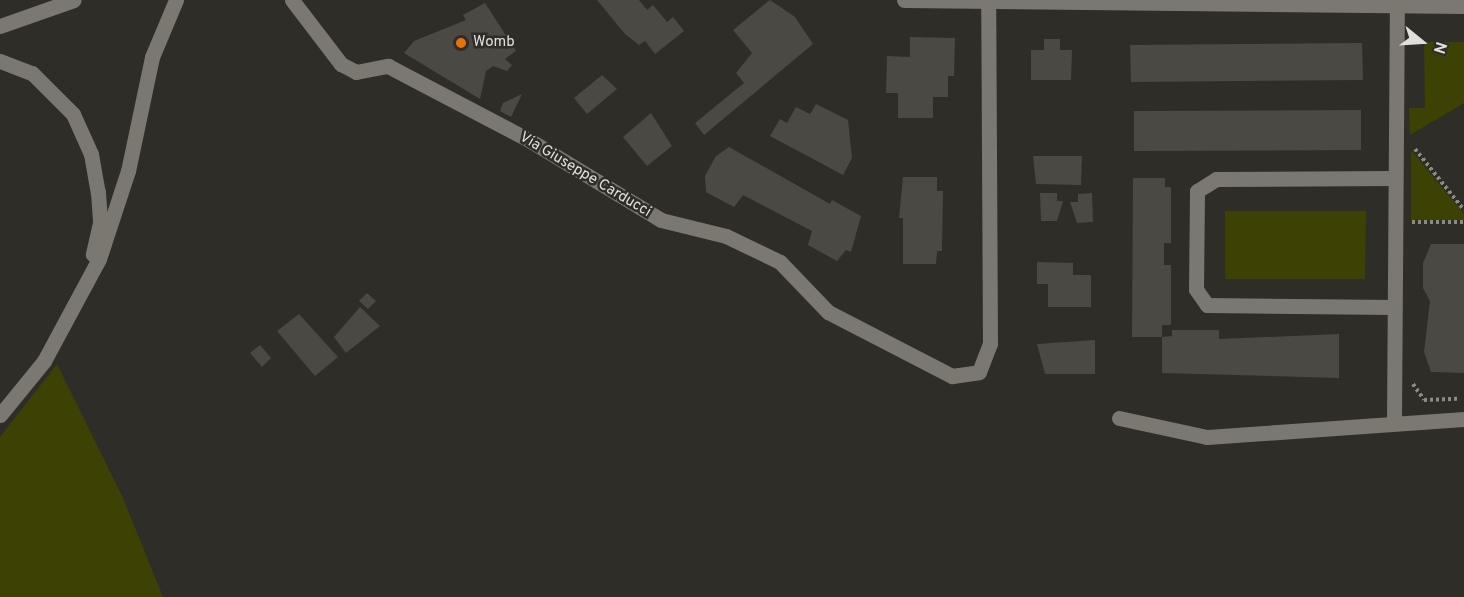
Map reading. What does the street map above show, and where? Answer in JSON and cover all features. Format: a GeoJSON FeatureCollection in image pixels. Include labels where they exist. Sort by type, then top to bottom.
{"type":"FeatureCollection","features":[{"type":"Feature","properties":{"kind":"street"},"geometry":{"type":"LineString","coordinates":[[0,26],[74,0]]}},
{"type":"Feature","properties":{"kind":"street"},"geometry":{"type":"LineString","coordinates":[[0,415],[44,361],[78,303],[115,219],[152,57],[176,0]]}},
{"type":"Feature","properties":{"kind":"street","name":"Via Giuseppe Carducci"},"geometry":{"type":"LineString","coordinates":[[292,0],[341,63],[356,72],[388,66],[529,140],[661,220],[726,236],[780,262],[828,312],[952,376],[979,372],[990,344],[988,2]]}},
{"type":"Feature","properties":{"kind":"street"},"geometry":{"type":"LineString","coordinates":[[904,0],[1397,8],[1464,6]]}},
{"type":"Feature","properties":{"kind":"street"},"geometry":{"type":"LineString","coordinates":[[1394,420],[1397,8]]}},
{"type":"Feature","properties":{"kind":"street"},"geometry":{"type":"LineString","coordinates":[[0,62],[33,73],[56,93],[73,114],[91,154],[100,223],[78,303]]}},
{"type":"Feature","properties":{"kind":"street"},"geometry":{"type":"LineString","coordinates":[[1394,308],[1208,305],[1196,289],[1196,278],[1197,191],[1216,179],[1395,178]]}},
{"type":"Feature","properties":{"kind":"street"},"geometry":{"type":"LineString","coordinates":[[1119,418],[1207,437],[1394,420],[1464,419]]}},
{"type":"Feature","properties":{"kind":"path"},"geometry":{"type":"LineString","coordinates":[[1408,152],[1408,141],[1464,210]]}},
{"type":"Feature","properties":{"kind":"path"},"geometry":{"type":"LineString","coordinates":[[1409,211],[1409,234]]}},
{"type":"Feature","properties":{"kind":"path"},"geometry":{"type":"LineString","coordinates":[[1409,222],[1464,222]]}},
{"type":"Feature","properties":{"kind":"path"},"geometry":{"type":"LineString","coordinates":[[1409,378],[1424,400],[1464,399]]}},
{"type":"Feature","properties":{"kind":"green space"},"geometry":{"type":"Polygon","coordinates":[[[1424,42],[1464,42],[1464,103],[1410,135],[1409,108],[1425,108],[1424,42]]]}},
{"type":"Feature","properties":{"kind":"green space"},"geometry":{"type":"Polygon","coordinates":[[[1411,150],[1464,214],[1464,220],[1411,220],[1411,150]]]}},
{"type":"Feature","properties":{"kind":"green space"},"geometry":{"type":"Polygon","coordinates":[[[1225,211],[1366,211],[1365,279],[1225,279],[1225,211]]]}},
{"type":"Feature","properties":{"kind":"green space"},"geometry":{"type":"Polygon","coordinates":[[[57,364],[123,498],[163,597],[0,597],[0,437],[57,364]]]}},
{"type":"Feature","properties":{"kind":"building"},"geometry":{"type":"Polygon","coordinates":[[[597,0],[639,0],[647,10],[653,5],[667,22],[673,17],[684,31],[655,54],[645,41],[639,45],[625,34],[597,0]]]}},
{"type":"Feature","properties":{"kind":"building"},"geometry":{"type":"Polygon","coordinates":[[[770,0],[795,17],[813,44],[704,135],[695,123],[744,83],[736,73],[752,53],[733,30],[770,0]]]}},
{"type":"Feature","properties":{"kind":"building","name":"Womb"},"geometry":{"type":"Polygon","coordinates":[[[485,3],[516,51],[505,59],[512,65],[507,71],[493,66],[486,71],[480,99],[404,53],[414,41],[466,20],[463,15],[485,3]]]}},
{"type":"Feature","properties":{"kind":"building"},"geometry":{"type":"Polygon","coordinates":[[[910,37],[955,38],[954,76],[948,76],[948,97],[933,97],[933,118],[898,118],[898,93],[886,93],[887,56],[910,57],[910,37]]]}},
{"type":"Feature","properties":{"kind":"building"},"geometry":{"type":"Polygon","coordinates":[[[1044,39],[1060,39],[1060,50],[1072,50],[1071,80],[1031,80],[1031,50],[1044,50],[1044,39]]]}},
{"type":"Feature","properties":{"kind":"building"},"geometry":{"type":"Polygon","coordinates":[[[1362,43],[1363,80],[1131,82],[1130,45],[1362,43]]]}},
{"type":"Feature","properties":{"kind":"building"},"geometry":{"type":"Polygon","coordinates":[[[602,75],[617,89],[587,114],[574,98],[602,75]]]}},
{"type":"Feature","properties":{"kind":"building"},"geometry":{"type":"Polygon","coordinates":[[[522,94],[511,117],[500,111],[503,103],[522,94]]]}},
{"type":"Feature","properties":{"kind":"building"},"geometry":{"type":"Polygon","coordinates":[[[816,104],[848,120],[852,158],[843,175],[770,136],[780,119],[787,123],[796,107],[810,114],[816,104]]]}},
{"type":"Feature","properties":{"kind":"building"},"geometry":{"type":"Polygon","coordinates":[[[1361,110],[1361,150],[1134,151],[1134,111],[1361,110]]]}},
{"type":"Feature","properties":{"kind":"building"},"geometry":{"type":"Polygon","coordinates":[[[651,113],[672,146],[647,166],[623,137],[651,113]]]}},
{"type":"Feature","properties":{"kind":"building"},"geometry":{"type":"Polygon","coordinates":[[[729,147],[830,204],[832,200],[861,216],[851,252],[846,250],[837,261],[808,245],[812,231],[743,195],[734,207],[706,192],[705,176],[716,156],[729,147]]]}},
{"type":"Feature","properties":{"kind":"building"},"geometry":{"type":"Polygon","coordinates":[[[1033,156],[1082,156],[1081,185],[1036,184],[1033,156]]]}},
{"type":"Feature","properties":{"kind":"building"},"geometry":{"type":"Polygon","coordinates":[[[903,177],[937,177],[937,191],[943,191],[942,251],[937,251],[936,264],[903,264],[903,218],[899,218],[903,177]]]}},
{"type":"Feature","properties":{"kind":"building"},"geometry":{"type":"Polygon","coordinates":[[[1133,178],[1165,178],[1165,187],[1171,187],[1171,243],[1164,243],[1164,265],[1171,265],[1171,325],[1162,325],[1162,337],[1132,337],[1133,178]]]}},
{"type":"Feature","properties":{"kind":"building"},"geometry":{"type":"Polygon","coordinates":[[[1040,193],[1057,193],[1057,201],[1063,201],[1057,221],[1041,221],[1040,193]]]}},
{"type":"Feature","properties":{"kind":"building"},"geometry":{"type":"Polygon","coordinates":[[[1092,193],[1093,222],[1077,223],[1070,202],[1078,202],[1078,194],[1092,193]]]}},
{"type":"Feature","properties":{"kind":"building"},"geometry":{"type":"Polygon","coordinates":[[[1431,244],[1464,244],[1464,373],[1431,372],[1424,352],[1430,301],[1423,288],[1423,263],[1431,244]]]}},
{"type":"Feature","properties":{"kind":"building"},"geometry":{"type":"Polygon","coordinates":[[[1037,262],[1073,263],[1073,275],[1091,275],[1091,307],[1048,307],[1048,284],[1037,284],[1037,262]]]}},
{"type":"Feature","properties":{"kind":"building"},"geometry":{"type":"Polygon","coordinates":[[[367,293],[376,301],[368,309],[359,301],[367,293]]]}},
{"type":"Feature","properties":{"kind":"building"},"geometry":{"type":"Polygon","coordinates":[[[360,307],[380,326],[346,353],[334,337],[360,307]]]}},
{"type":"Feature","properties":{"kind":"building"},"geometry":{"type":"Polygon","coordinates":[[[299,314],[338,357],[315,376],[277,331],[299,314]]]}},
{"type":"Feature","properties":{"kind":"building"},"geometry":{"type":"Polygon","coordinates":[[[1172,330],[1219,330],[1219,339],[1339,334],[1339,378],[1162,373],[1162,337],[1172,336],[1172,330]]]}},
{"type":"Feature","properties":{"kind":"building"},"geometry":{"type":"Polygon","coordinates":[[[1095,340],[1095,374],[1045,374],[1037,344],[1095,340]]]}},
{"type":"Feature","properties":{"kind":"building"},"geometry":{"type":"Polygon","coordinates":[[[260,345],[271,358],[262,367],[250,353],[260,345]]]}},
{"type":"Feature","properties":{"kind":"place","name":"Womb"},"geometry":{"type":"Point","coordinates":[461,43]}}]}
